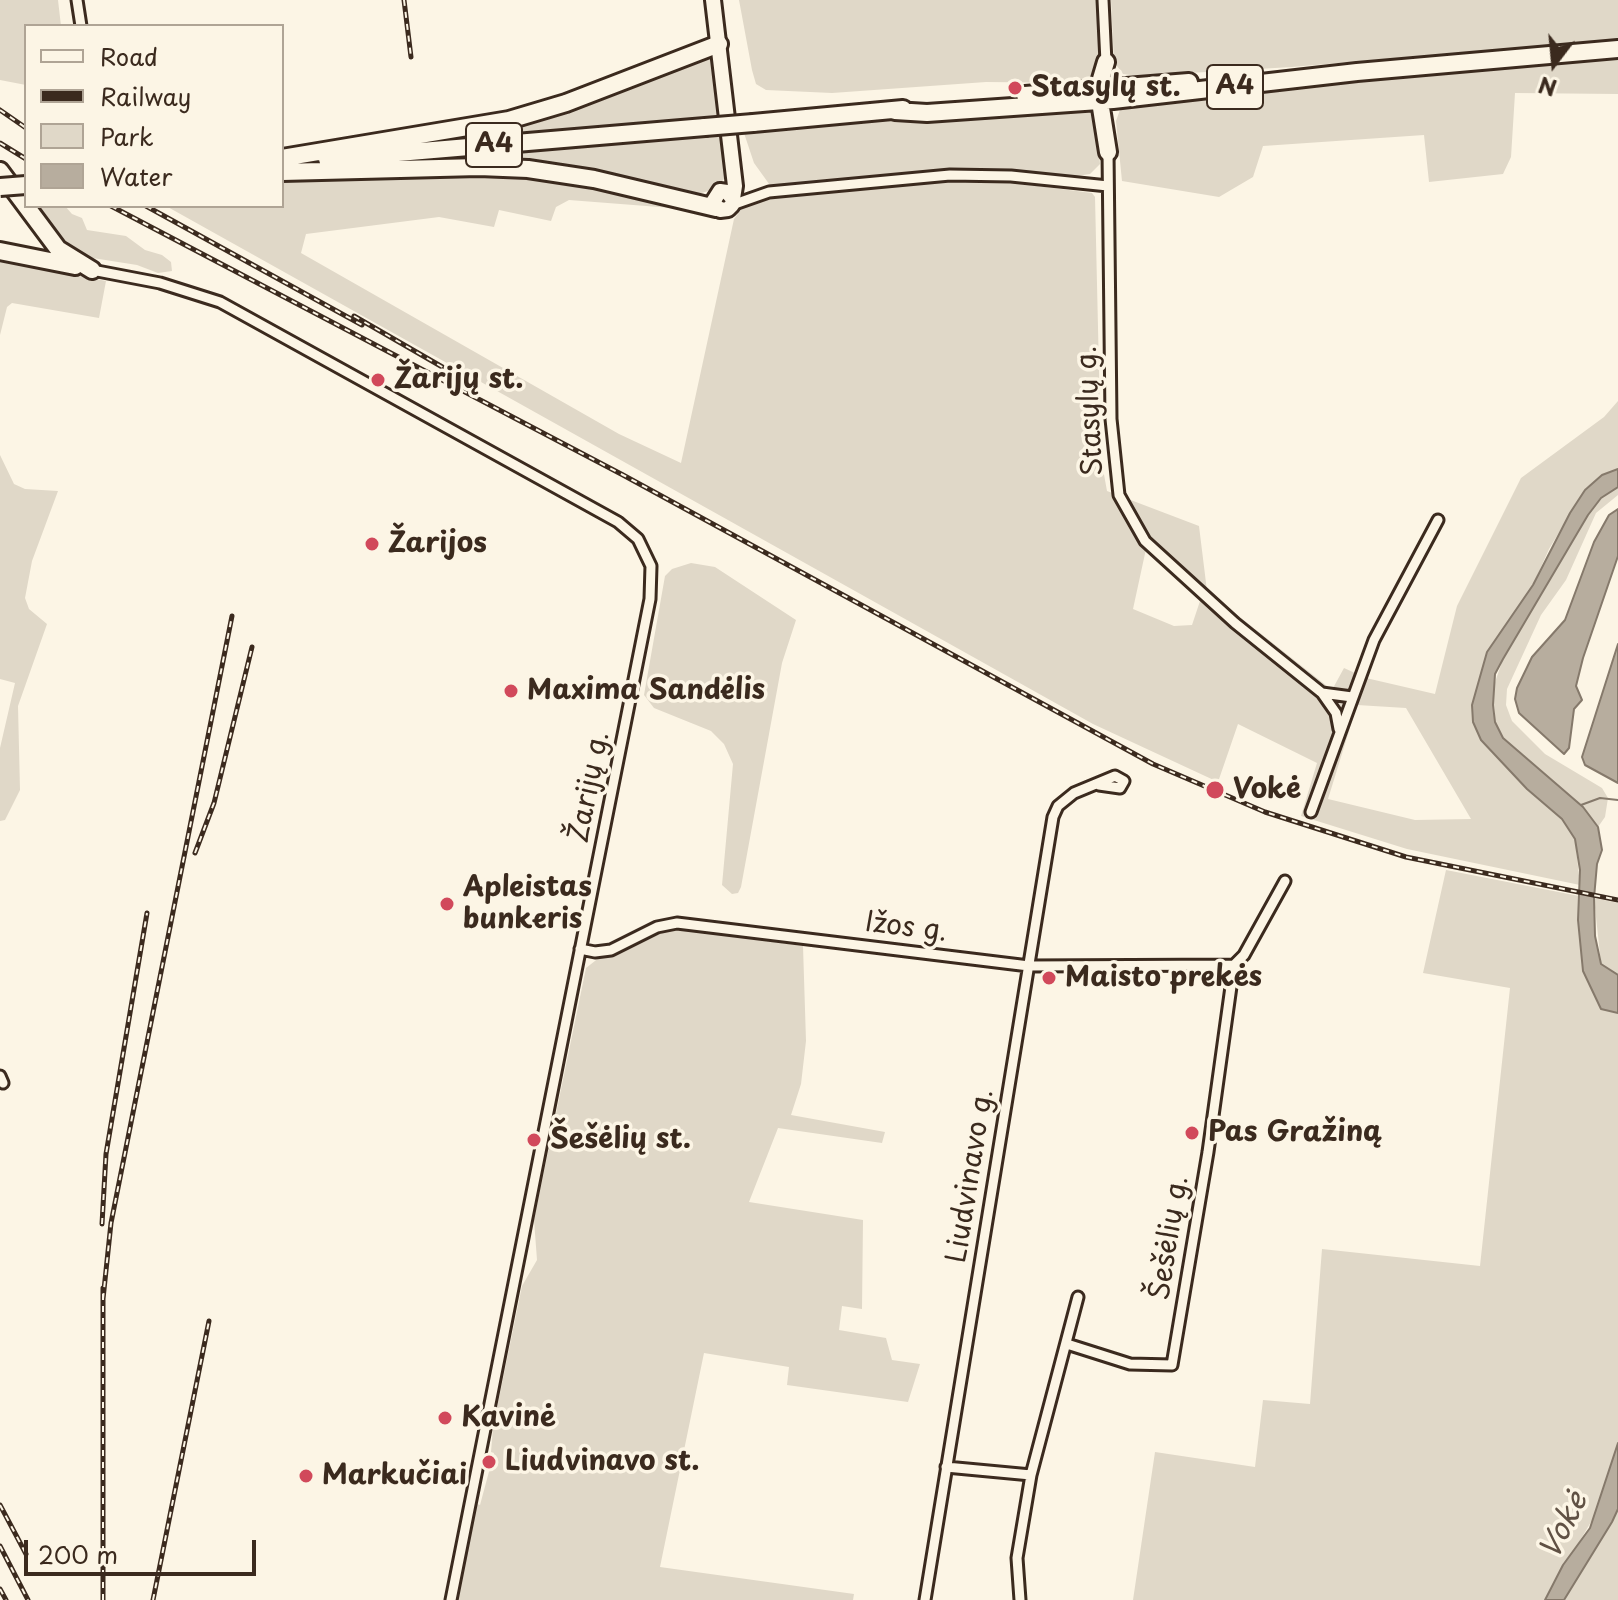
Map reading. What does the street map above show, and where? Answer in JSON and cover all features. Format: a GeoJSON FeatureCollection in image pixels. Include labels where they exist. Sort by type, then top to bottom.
{"type":"FeatureCollection","features":[{"type":"Feature","properties":{"kind":"highway"},"geometry":{"type":"LineString","coordinates":[[284,160],[509,120],[566,103],[719,44]]}},
{"type":"Feature","properties":{"kind":"highway","name":"A4"},"geometry":{"type":"LineString","coordinates":[[284,160],[895,111],[927,113],[1618,49]]}},
{"type":"Feature","properties":{"kind":"highway"},"geometry":{"type":"LineString","coordinates":[[1106,62],[1108,152]]}},
{"type":"Feature","properties":{"kind":"highway"},"geometry":{"type":"LineString","coordinates":[[284,172],[479,167],[528,169],[727,198]]}},
{"type":"Feature","properties":{"kind":"highway"},"geometry":{"type":"LineString","coordinates":[[0,171],[24,205]]}},
{"type":"Feature","properties":{"kind":"highway"},"geometry":{"type":"LineString","coordinates":[[0,187],[24,185]]}},
{"type":"Feature","properties":{"kind":"highway"},"geometry":{"type":"LineString","coordinates":[[26,208],[46,236],[67,256],[92,270]]}},
{"type":"Feature","properties":{"kind":"highway"},"geometry":{"type":"LineString","coordinates":[[35,258],[47,249],[46,236]]}},
{"type":"Feature","properties":{"kind":"highway"},"geometry":{"type":"LineString","coordinates":[[0,251],[92,270]]}},
{"type":"Feature","properties":{"kind":"main road"},"geometry":{"type":"LineString","coordinates":[[713,0],[733,165],[727,198]]}},
{"type":"Feature","properties":{"kind":"street"},"geometry":{"type":"LineString","coordinates":[[77,0],[81,24]]}},
{"type":"Feature","properties":{"kind":"street"},"geometry":{"type":"LineString","coordinates":[[1103,0],[1106,62]]}},
{"type":"Feature","properties":{"kind":"street","name":"Stasylų g."},"geometry":{"type":"LineString","coordinates":[[1108,152],[1111,419],[1119,495],[1132,523],[1162,559],[1322,693]]}},
{"type":"Feature","properties":{"kind":"street"},"geometry":{"type":"LineString","coordinates":[[727,198],[964,175],[1108,186]]}},
{"type":"Feature","properties":{"kind":"street","name":"Žarijų g."},"geometry":{"type":"LineString","coordinates":[[92,270],[160,283],[220,302],[618,522],[638,539],[651,566],[650,599],[451,1600]]}},
{"type":"Feature","properties":{"kind":"street"},"geometry":{"type":"LineString","coordinates":[[1311,812],[1352,697],[1391,605],[1438,520]]}},
{"type":"Feature","properties":{"kind":"street"},"geometry":{"type":"LineString","coordinates":[[1322,693],[1352,697]]}},
{"type":"Feature","properties":{"kind":"street"},"geometry":{"type":"LineString","coordinates":[[1322,693],[1336,713],[1340,730]]}},
{"type":"Feature","properties":{"kind":"street","name":"Liudvinavo g."},"geometry":{"type":"LineString","coordinates":[[925,1600],[1055,810],[1074,793],[1099,785]]}},
{"type":"Feature","properties":{"kind":"street"},"geometry":{"type":"LineString","coordinates":[[1234,965],[1244,955],[1285,881]]}},
{"type":"Feature","properties":{"kind":"street","name":"Ižos g."},"geometry":{"type":"LineString","coordinates":[[580,949],[595,952],[611,950],[657,927],[677,923],[1029,966],[1234,965]]}},
{"type":"Feature","properties":{"kind":"street","name":"Šešėlių g."},"geometry":{"type":"LineString","coordinates":[[1067,1344],[1130,1364],[1172,1365],[1208,1152],[1234,965]]}},
{"type":"Feature","properties":{"kind":"street"},"geometry":{"type":"LineString","coordinates":[[1020,1600],[1017,1558],[1031,1475],[1078,1297]]}},
{"type":"Feature","properties":{"kind":"street"},"geometry":{"type":"LineString","coordinates":[[946,1467],[1031,1475]]}},
{"type":"Feature","properties":{"kind":"green space"},"geometry":{"type":"Polygon","coordinates":[[[0,0],[58,0],[61,24],[24,24],[24,85],[0,80],[0,0]]]}},
{"type":"Feature","properties":{"kind":"green space"},"geometry":{"type":"Polygon","coordinates":[[[739,0],[1098,0],[1098,63],[1093,79],[1083,83],[986,82],[832,93],[766,90],[756,84],[739,0]]]}},
{"type":"Feature","properties":{"kind":"green space"},"geometry":{"type":"Polygon","coordinates":[[[1111,0],[1618,0],[1618,39],[1292,67],[1138,76],[1123,74],[1114,62],[1111,0]]]}},
{"type":"Feature","properties":{"kind":"green space"},"geometry":{"type":"Polygon","coordinates":[[[712,54],[722,118],[392,146],[712,54]]]}},
{"type":"Feature","properties":{"kind":"green space"},"geometry":{"type":"Polygon","coordinates":[[[1618,59],[1618,94],[1515,93],[1511,157],[1503,174],[1429,182],[1424,135],[1263,146],[1253,177],[1219,197],[1122,181],[1116,121],[1121,107],[1278,89],[1618,59]]]}},
{"type":"Feature","properties":{"kind":"green space"},"geometry":{"type":"Polygon","coordinates":[[[1081,105],[1095,115],[1100,164],[1090,174],[1077,176],[962,170],[772,188],[754,163],[744,133],[1081,105]]]}},
{"type":"Feature","properties":{"kind":"green space"},"geometry":{"type":"Polygon","coordinates":[[[725,134],[724,179],[715,189],[698,194],[487,161],[486,154],[725,134]]]}},
{"type":"Feature","properties":{"kind":"green space"},"geometry":{"type":"Polygon","coordinates":[[[465,172],[540,175],[679,205],[672,208],[569,200],[556,207],[551,221],[499,210],[494,227],[439,217],[306,234],[301,253],[619,434],[681,463],[734,219],[744,205],[792,194],[950,180],[983,179],[1092,193],[1095,197],[1101,458],[1107,491],[1199,526],[1207,591],[1332,690],[1344,668],[1366,678],[1435,694],[1457,606],[1521,478],[1604,417],[1618,401],[1618,469],[1602,475],[1585,489],[1549,549],[1533,585],[1487,652],[1481,740],[1527,789],[1562,819],[1575,839],[1580,885],[1407,849],[1301,816],[1317,763],[1238,724],[1218,782],[1093,724],[170,208],[284,208],[284,179],[465,172]],[[1146,549],[1133,609],[1174,626],[1192,625],[1201,598],[1146,549]],[[1357,705],[1328,799],[1415,820],[1471,819],[1406,708],[1357,705]]]}},
{"type":"Feature","properties":{"kind":"green space"},"geometry":{"type":"Polygon","coordinates":[[[34,208],[67,208],[82,218],[87,230],[126,236],[145,250],[162,255],[171,262],[172,271],[158,273],[137,265],[80,256],[66,249],[34,208]]]}},
{"type":"Feature","properties":{"kind":"green space"},"geometry":{"type":"Polygon","coordinates":[[[0,260],[106,281],[99,318],[12,303],[7,307],[0,335],[0,260]]]}},
{"type":"Feature","properties":{"kind":"green space"},"geometry":{"type":"Polygon","coordinates":[[[0,455],[14,484],[25,489],[58,491],[32,561],[25,598],[29,609],[47,624],[18,706],[20,790],[5,820],[0,821],[0,748],[15,683],[0,679],[0,455]]]}},
{"type":"Feature","properties":{"kind":"green space"},"geometry":{"type":"Polygon","coordinates":[[[1618,487],[1618,495],[1596,513],[1566,580],[1541,615],[1507,689],[1506,705],[1512,721],[1545,754],[1602,788],[1608,798],[1605,817],[1598,827],[1583,807],[1503,738],[1495,722],[1493,688],[1503,659],[1588,515],[1601,498],[1618,487]]]}},
{"type":"Feature","properties":{"kind":"green space"},"geometry":{"type":"Polygon","coordinates":[[[691,563],[715,567],[796,620],[782,663],[741,887],[738,893],[732,894],[722,885],[733,764],[724,744],[711,731],[654,708],[644,695],[665,576],[672,569],[691,563]]]}},
{"type":"Feature","properties":{"kind":"green space"},"geometry":{"type":"Polygon","coordinates":[[[1446,870],[1579,896],[1583,971],[1601,1009],[1618,1013],[1618,1443],[1598,1510],[1545,1600],[1133,1600],[1155,1452],[1255,1467],[1263,1400],[1310,1404],[1322,1249],[1480,1266],[1510,988],[1423,973],[1446,870]]]}},
{"type":"Feature","properties":{"kind":"green space"},"geometry":{"type":"Polygon","coordinates":[[[1594,898],[1618,903],[1618,975],[1601,964],[1594,898]]]}},
{"type":"Feature","properties":{"kind":"green space"},"geometry":{"type":"Polygon","coordinates":[[[675,928],[803,946],[806,1041],[801,1084],[791,1115],[885,1132],[882,1143],[778,1128],[749,1202],[863,1220],[862,1309],[842,1306],[839,1330],[886,1338],[892,1360],[920,1364],[908,1402],[787,1385],[789,1367],[704,1353],[660,1567],[854,1594],[853,1600],[458,1600],[477,1504],[480,1505],[494,1453],[491,1452],[493,1427],[522,1286],[537,1260],[534,1220],[586,968],[600,957],[675,928]]]}},
{"type":"Feature","properties":{"kind":"green space"},"geometry":{"type":"Polygon","coordinates":[[[1618,1509],[1618,1600],[1564,1600],[1612,1522],[1618,1509]]]}},
{"type":"Feature","properties":{"kind":"water"},"geometry":{"type":"Polygon","coordinates":[[[1618,469],[1618,487],[1601,498],[1588,515],[1495,674],[1493,705],[1495,722],[1503,738],[1583,807],[1598,827],[1602,850],[1597,864],[1594,898],[1595,936],[1601,964],[1618,975],[1618,1013],[1601,1009],[1583,971],[1578,920],[1580,870],[1575,839],[1562,819],[1527,789],[1481,740],[1473,722],[1472,705],[1487,652],[1533,585],[1570,513],[1585,490],[1602,475],[1618,469]]]}},
{"type":"Feature","properties":{"kind":"water"},"geometry":{"type":"Polygon","coordinates":[[[1618,509],[1618,556],[1583,658],[1576,686],[1582,700],[1574,709],[1569,748],[1564,754],[1519,713],[1515,699],[1517,688],[1532,657],[1565,620],[1594,542],[1609,515],[1618,509]]]}},
{"type":"Feature","properties":{"kind":"water"},"geometry":{"type":"Polygon","coordinates":[[[1618,644],[1618,783],[1585,765],[1582,757],[1618,644]]]}},
{"type":"Feature","properties":{"kind":"water"},"geometry":{"type":"Polygon","coordinates":[[[1618,1443],[1618,1509],[1612,1522],[1564,1600],[1545,1600],[1563,1565],[1590,1528],[1618,1443]]]}},
{"type":"Feature","properties":{"kind":"waterway"},"geometry":{"type":"LineString","coordinates":[[1581,805],[1600,798],[1618,800]]}},
{"type":"Feature","properties":{"kind":"railway"},"geometry":{"type":"LineString","coordinates":[[404,0],[411,57]]}},
{"type":"Feature","properties":{"kind":"railway"},"geometry":{"type":"LineString","coordinates":[[0,110],[24,127]]}},
{"type":"Feature","properties":{"kind":"railway"},"geometry":{"type":"LineString","coordinates":[[0,143],[24,158]]}},
{"type":"Feature","properties":{"kind":"railway"},"geometry":{"type":"LineString","coordinates":[[115,208],[623,475],[1153,764],[1265,812],[1406,857],[1618,900]]}},
{"type":"Feature","properties":{"kind":"railway"},"geometry":{"type":"LineString","coordinates":[[150,208],[362,325]]}},
{"type":"Feature","properties":{"kind":"railway"},"geometry":{"type":"LineString","coordinates":[[354,316],[451,372]]}},
{"type":"Feature","properties":{"kind":"railway"},"geometry":{"type":"LineString","coordinates":[[103,1299],[111,1223],[232,616]]}},
{"type":"Feature","properties":{"kind":"railway"},"geometry":{"type":"LineString","coordinates":[[195,853],[214,803],[252,647]]}},
{"type":"Feature","properties":{"kind":"railway"},"geometry":{"type":"LineString","coordinates":[[102,1224],[106,1154],[147,913]]}},
{"type":"Feature","properties":{"kind":"railway"},"geometry":{"type":"LineString","coordinates":[[103,1288],[103,1600]]}},
{"type":"Feature","properties":{"kind":"railway"},"geometry":{"type":"LineString","coordinates":[[153,1600],[209,1321]]}},
{"type":"Feature","properties":{"kind":"railway"},"geometry":{"type":"LineString","coordinates":[[0,1505],[26,1554]]}},
{"type":"Feature","properties":{"kind":"railway"},"geometry":{"type":"LineString","coordinates":[[0,1546],[28,1600]]}},
{"type":"Feature","properties":{"kind":"railway"},"geometry":{"type":"LineString","coordinates":[[0,1589],[6,1600]]}},
{"type":"Feature","properties":{"kind":"place","name":"Stasylų st."},"geometry":{"type":"Point","coordinates":[1015,88]}},
{"type":"Feature","properties":{"kind":"place","name":"Žarijų st."},"geometry":{"type":"Point","coordinates":[378,380]}},
{"type":"Feature","properties":{"kind":"place","name":"Žarijos"},"geometry":{"type":"Point","coordinates":[372,544]}},
{"type":"Feature","properties":{"kind":"place","name":"Maxima Sandėlis"},"geometry":{"type":"Point","coordinates":[511,691]}},
{"type":"Feature","properties":{"kind":"place","name":"Vokė"},"geometry":{"type":"Point","coordinates":[1215,790]}},
{"type":"Feature","properties":{"kind":"place","name":"Apleistas bunkeris"},"geometry":{"type":"Point","coordinates":[447,904]}},
{"type":"Feature","properties":{"kind":"place","name":"Maisto prekės"},"geometry":{"type":"Point","coordinates":[1049,978]}},
{"type":"Feature","properties":{"kind":"place","name":"Pas Gražiną"},"geometry":{"type":"Point","coordinates":[1192,1133]}},
{"type":"Feature","properties":{"kind":"place","name":"Šešėlių st."},"geometry":{"type":"Point","coordinates":[534,1140]}},
{"type":"Feature","properties":{"kind":"place","name":"Kavinė"},"geometry":{"type":"Point","coordinates":[445,1418]}},
{"type":"Feature","properties":{"kind":"place","name":"Liudvinavo st."},"geometry":{"type":"Point","coordinates":[489,1462]}},
{"type":"Feature","properties":{"kind":"place","name":"Markučiai"},"geometry":{"type":"Point","coordinates":[306,1476]}}]}
